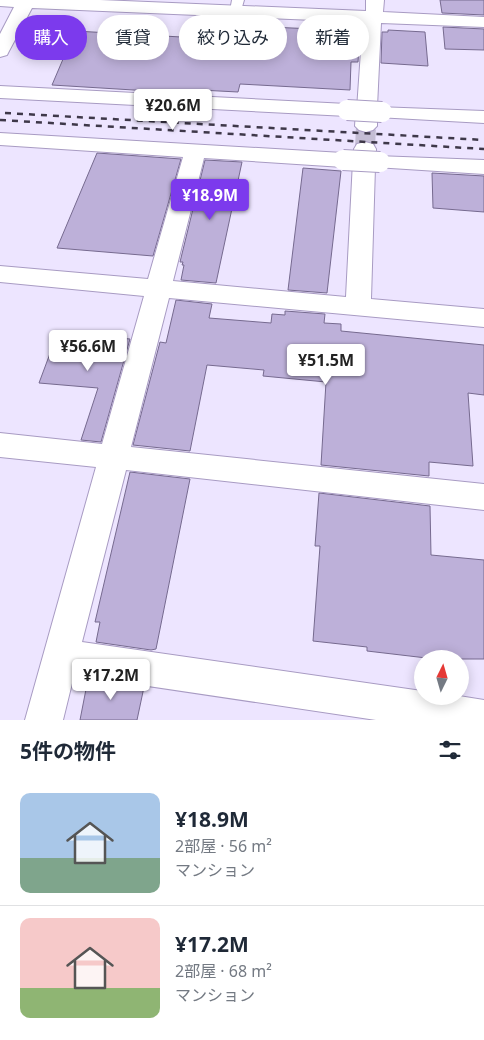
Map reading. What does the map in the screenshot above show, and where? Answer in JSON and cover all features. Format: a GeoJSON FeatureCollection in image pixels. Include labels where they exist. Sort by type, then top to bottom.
{"type":"FeatureCollection","features":[{"type":"Feature","properties":{"kind":"street"},"geometry":{"type":"LineString","coordinates":[[0,1],[374,9],[484,22]]}},
{"type":"Feature","properties":{"kind":"street"},"geometry":{"type":"LineString","coordinates":[[0,51],[26,1]]}},
{"type":"Feature","properties":{"kind":"street"},"geometry":{"type":"LineString","coordinates":[[358,307],[370,146],[370,25],[374,9]]}},
{"type":"Feature","properties":{"kind":"street"},"geometry":{"type":"LineString","coordinates":[[0,92],[484,117]]}},
{"type":"Feature","properties":{"kind":"street"},"geometry":{"type":"LineString","coordinates":[[0,139],[343,160],[370,146],[484,167]]}},
{"type":"Feature","properties":{"kind":"street"},"geometry":{"type":"LineString","coordinates":[[44,720],[195,151]]}},
{"type":"Feature","properties":{"kind":"street"},"geometry":{"type":"LineString","coordinates":[[0,274],[484,318]]}},
{"type":"Feature","properties":{"kind":"street"},"geometry":{"type":"LineString","coordinates":[[0,445],[484,497]]}},
{"type":"Feature","properties":{"kind":"street"},"geometry":{"type":"LineString","coordinates":[[61,656],[484,718]]}},
{"type":"Feature","properties":{"kind":"building"},"geometry":{"type":"Polygon","coordinates":[[[440,0],[484,0],[484,15],[442,13],[440,0]]]}},
{"type":"Feature","properties":{"kind":"building"},"geometry":{"type":"Polygon","coordinates":[[[443,27],[484,29],[484,50],[445,49],[443,27]]]}},
{"type":"Feature","properties":{"kind":"building"},"geometry":{"type":"Polygon","coordinates":[[[287,28],[297,28],[297,60],[358,60],[358,62],[351,62],[350,90],[240,84],[238,92],[200,90],[199,94],[52,85],[63,60],[87,60],[87,32],[97,32],[97,60],[169,60],[169,36],[179,37],[179,60],[287,60],[287,28]]]}},
{"type":"Feature","properties":{"kind":"building"},"geometry":{"type":"Polygon","coordinates":[[[388,30],[425,32],[428,66],[381,63],[382,32],[388,32],[388,30]]]}},
{"type":"Feature","properties":{"kind":"building"},"geometry":{"type":"Polygon","coordinates":[[[97,153],[181,159],[153,256],[57,248],[97,153]]]}},
{"type":"Feature","properties":{"kind":"building"},"geometry":{"type":"Polygon","coordinates":[[[205,160],[242,162],[216,283],[181,280],[184,265],[182,265],[183,262],[180,262],[205,160]]]}},
{"type":"Feature","properties":{"kind":"building"},"geometry":{"type":"Polygon","coordinates":[[[303,168],[341,171],[327,293],[288,290],[303,168]]]}},
{"type":"Feature","properties":{"kind":"building"},"geometry":{"type":"Polygon","coordinates":[[[432,173],[484,176],[484,212],[433,208],[432,173]]]}},
{"type":"Feature","properties":{"kind":"building"},"geometry":{"type":"Polygon","coordinates":[[[176,300],[212,304],[209,318],[271,323],[272,314],[285,315],[285,311],[325,314],[324,323],[341,324],[341,331],[484,345],[484,395],[468,393],[473,466],[429,462],[429,476],[321,465],[326,382],[263,376],[264,370],[207,365],[190,451],[133,445],[160,342],[166,343],[176,300]]]}},
{"type":"Feature","properties":{"kind":"building"},"geometry":{"type":"Polygon","coordinates":[[[58,332],[130,339],[101,442],[81,440],[98,388],[39,383],[58,332]]]}},
{"type":"Feature","properties":{"kind":"building"},"geometry":{"type":"Polygon","coordinates":[[[130,472],[190,479],[156,649],[151,650],[96,642],[100,622],[95,622],[130,472]]]}},
{"type":"Feature","properties":{"kind":"building"},"geometry":{"type":"Polygon","coordinates":[[[319,493],[430,506],[431,555],[484,560],[484,659],[469,659],[469,650],[414,650],[414,657],[367,651],[367,647],[313,641],[320,546],[315,546],[319,493]]]}},
{"type":"Feature","properties":{"kind":"building"},"geometry":{"type":"Polygon","coordinates":[[[88,679],[144,687],[137,720],[80,720],[88,679]]]}},
{"type":"Feature","properties":{"kind":"tunnel"},"geometry":{"type":"LineString","coordinates":[[365,149],[366,126]]}},
{"type":"Feature","properties":{"kind":"railway"},"geometry":{"type":"LineString","coordinates":[[5,113],[484,140]]}},
{"type":"Feature","properties":{"kind":"railway"},"geometry":{"type":"LineString","coordinates":[[0,120],[484,149]]}}]}
